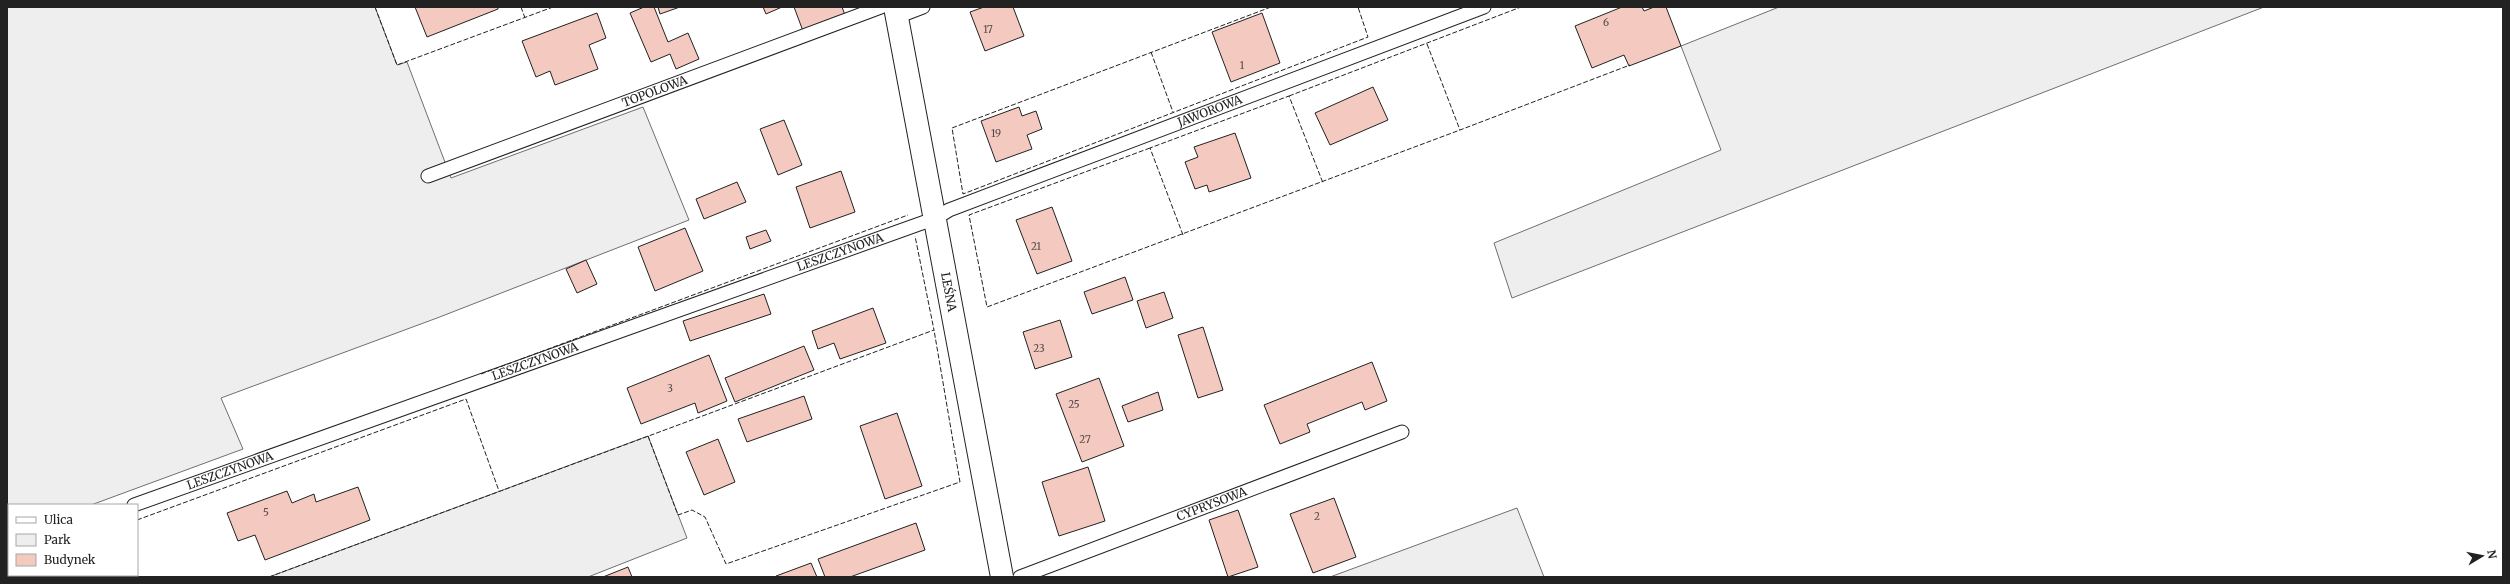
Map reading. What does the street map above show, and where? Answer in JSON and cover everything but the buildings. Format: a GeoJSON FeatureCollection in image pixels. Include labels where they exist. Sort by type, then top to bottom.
{"type":"FeatureCollection","features":[{"type":"Feature","properties":{"kind":"street","name":"LEŚNA"},"geometry":{"type":"LineString","coordinates":[[891,10],[936,218],[1002,577]]}},
{"type":"Feature","properties":{"kind":"lane","name":"TOPOLOWA"},"geometry":{"type":"LineString","coordinates":[[428,176],[891,10],[923,7]]}},
{"type":"Feature","properties":{"kind":"lane","name":"JAWOROWA"},"geometry":{"type":"LineString","coordinates":[[936,218],[949,210],[1484,7]]}},
{"type":"Feature","properties":{"kind":"lane","name":"LESZCZYNOWA"},"geometry":{"type":"LineString","coordinates":[[137,504],[936,218]]}},
{"type":"Feature","properties":{"kind":"lane","name":"CYPRYSOWA"},"geometry":{"type":"LineString","coordinates":[[1020,577],[1402,432]]}},
{"type":"Feature","properties":{"kind":"green space"},"geometry":{"type":"Polygon","coordinates":[[[7,7],[375,7],[397,65],[407,62],[451,178],[643,107],[689,220],[437,318],[221,398],[243,449],[94,504],[8,504],[7,536],[7,7]]]}},
{"type":"Feature","properties":{"kind":"green space"},"geometry":{"type":"Polygon","coordinates":[[[1779,7],[2264,7],[1512,298],[1494,243],[1721,150],[1681,46],[1779,7]]]}},
{"type":"Feature","properties":{"kind":"green space"},"geometry":{"type":"Polygon","coordinates":[[[648,436],[687,538],[588,577],[269,577],[648,436]]]}},
{"type":"Feature","properties":{"kind":"green space"},"geometry":{"type":"Polygon","coordinates":[[[1517,508],[1544,577],[1330,577],[1517,508]]]}},
{"type":"Feature","properties":{"kind":"fence"},"geometry":{"type":"LineString","coordinates":[[375,7],[397,65],[553,7]]}},
{"type":"Feature","properties":{"kind":"fence"},"geometry":{"type":"LineString","coordinates":[[521,7],[525,18]]}},
{"type":"Feature","properties":{"kind":"fence"},"geometry":{"type":"LineString","coordinates":[[1271,7],[952,128],[963,194],[1368,37],[1358,7]]}},
{"type":"Feature","properties":{"kind":"fence"},"geometry":{"type":"LineString","coordinates":[[1289,96],[1521,7]]}},
{"type":"Feature","properties":{"kind":"fence"},"geometry":{"type":"LineString","coordinates":[[1427,44],[1460,130],[1630,65]]}},
{"type":"Feature","properties":{"kind":"fence"},"geometry":{"type":"LineString","coordinates":[[1151,52],[1173,112]]}},
{"type":"Feature","properties":{"kind":"fence"},"geometry":{"type":"LineString","coordinates":[[1183,235],[1150,148],[1289,96],[1323,183]]}},
{"type":"Feature","properties":{"kind":"fence"},"geometry":{"type":"LineString","coordinates":[[1150,148],[969,215],[987,307],[1460,130]]}},
{"type":"Feature","properties":{"kind":"fence"},"geometry":{"type":"LineString","coordinates":[[481,374],[908,215]]}},
{"type":"Feature","properties":{"kind":"fence"},"geometry":{"type":"LineString","coordinates":[[269,577],[934,330],[915,236]]}},
{"type":"Feature","properties":{"kind":"fence"},"geometry":{"type":"LineString","coordinates":[[648,436],[678,515],[692,510],[705,517],[726,564],[960,482],[934,330]]}},
{"type":"Feature","properties":{"kind":"fence"},"geometry":{"type":"LineString","coordinates":[[138,520],[466,399],[499,491]]}}]}
